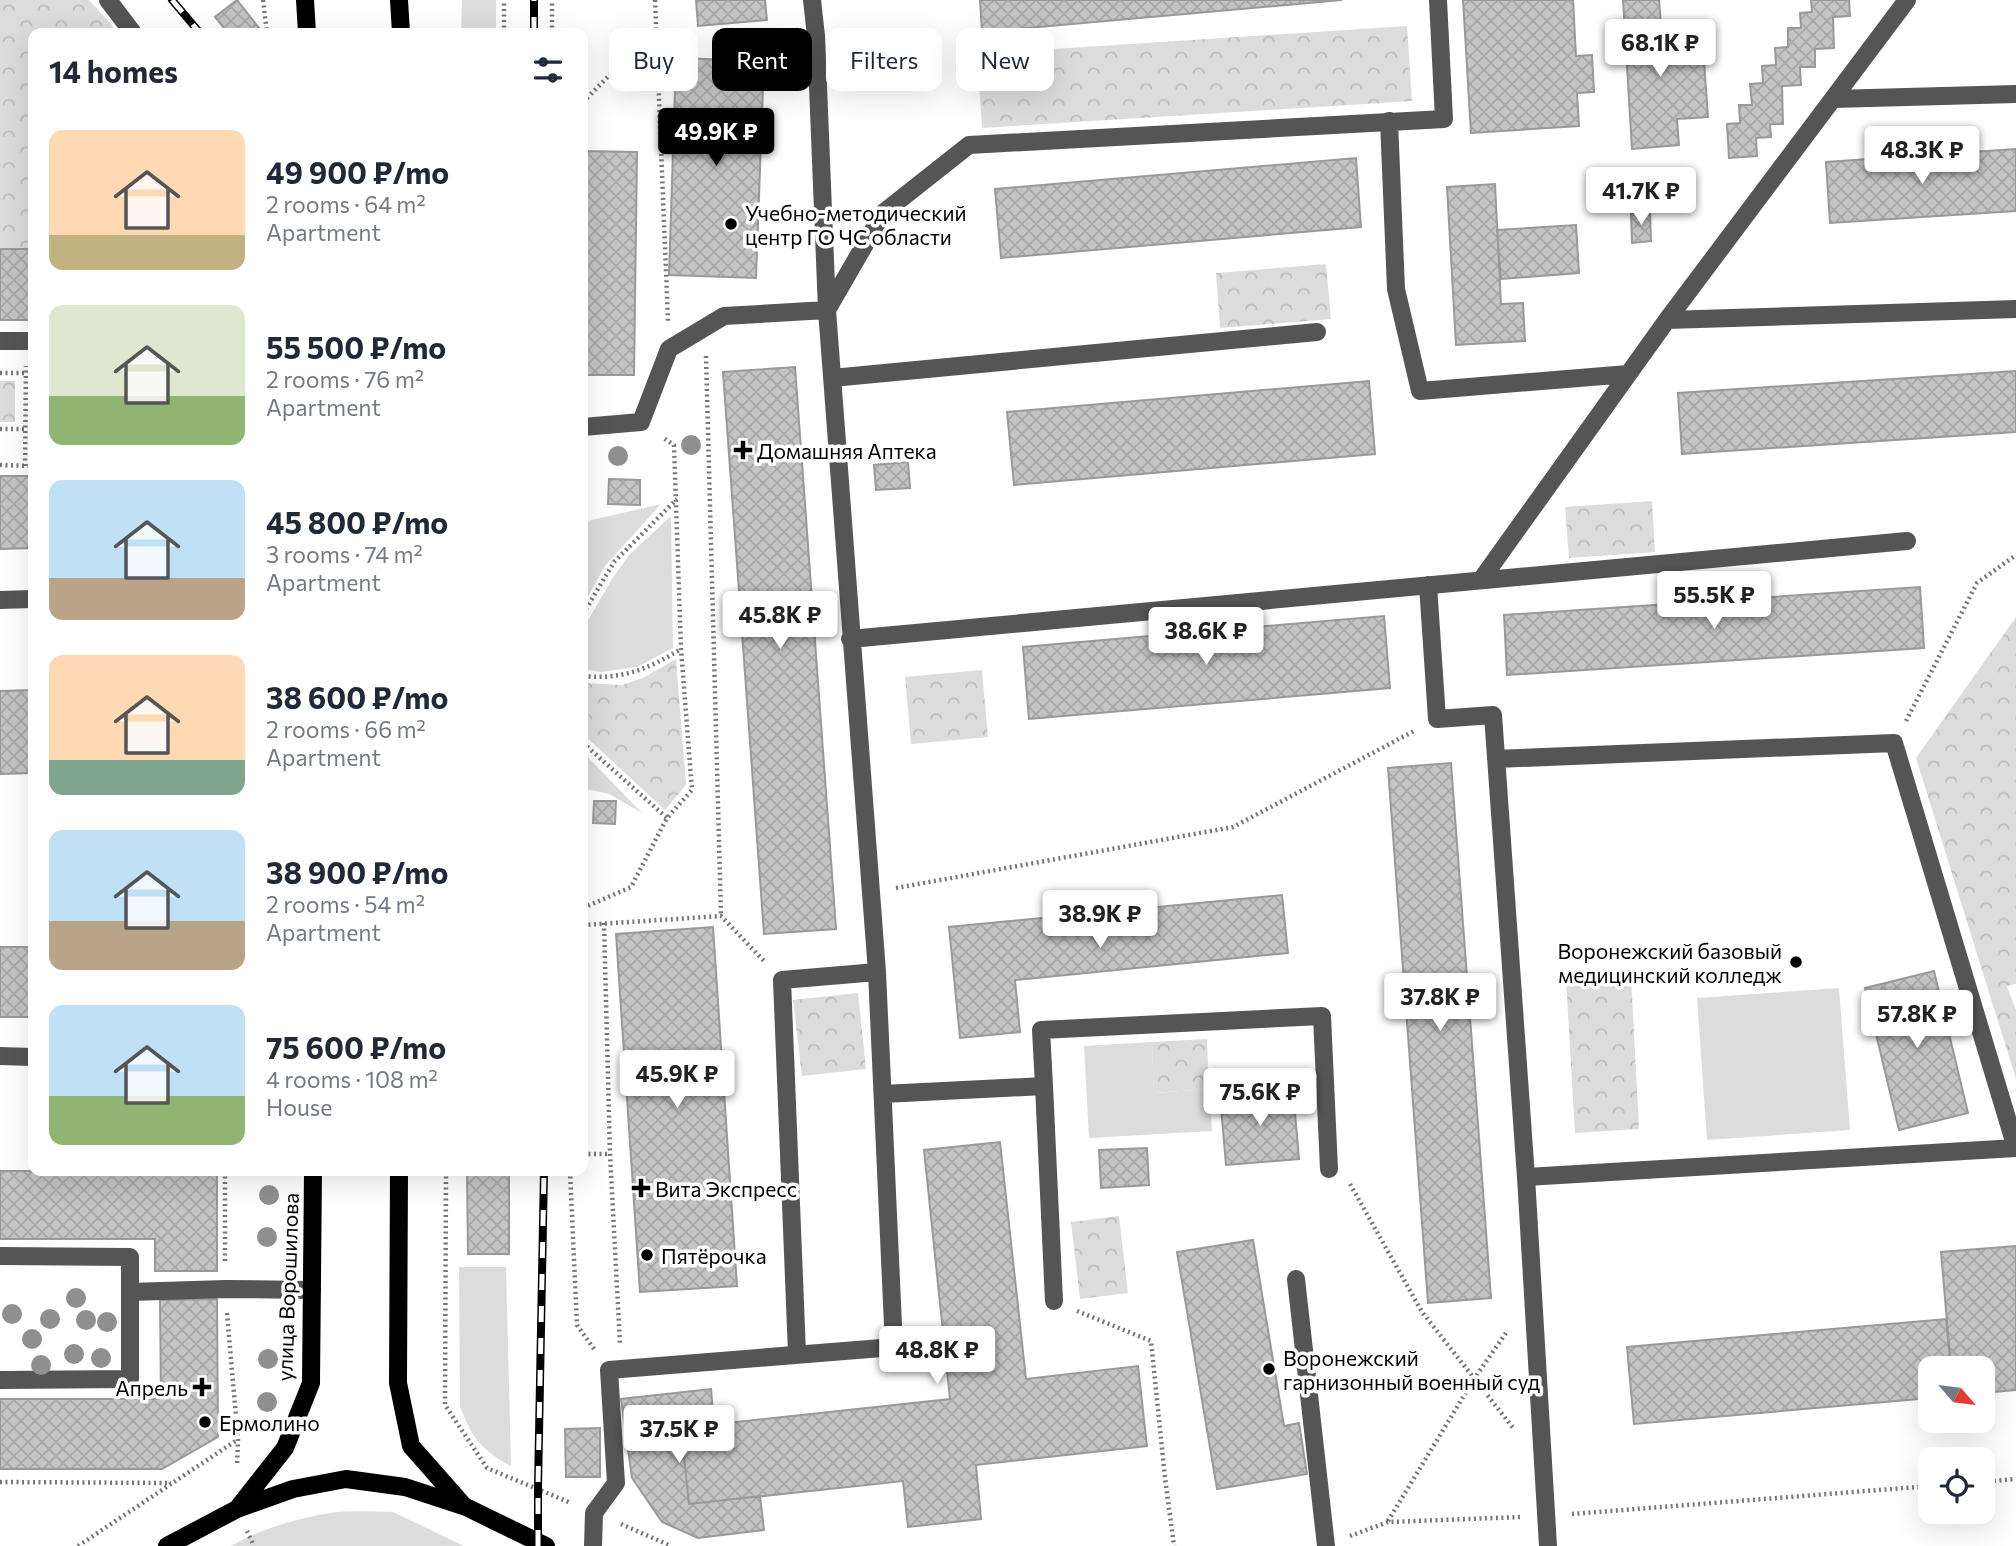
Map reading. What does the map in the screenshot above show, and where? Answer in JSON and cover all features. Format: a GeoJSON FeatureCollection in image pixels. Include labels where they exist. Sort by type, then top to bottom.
{"type":"FeatureCollection","features":[{"type":"Feature","properties":{"kind":"main road"},"geometry":{"type":"LineString","coordinates":[[305,0],[307,28]]}},
{"type":"Feature","properties":{"kind":"main road"},"geometry":{"type":"LineString","coordinates":[[399,0],[401,28]]}},
{"type":"Feature","properties":{"kind":"main road","name":"улица Ворошилова"},"geometry":{"type":"LineString","coordinates":[[237,1509],[285,1448],[311,1383],[313,1176]]}},
{"type":"Feature","properties":{"kind":"main road","name":"улица Ворошилова"},"geometry":{"type":"LineString","coordinates":[[399,1176],[398,1383],[411,1446],[466,1507]]}},
{"type":"Feature","properties":{"kind":"main road","name":"улица Ворошилова"},"geometry":{"type":"LineString","coordinates":[[167,1546],[237,1509],[293,1489],[346,1479],[405,1487],[466,1507],[547,1546]]}},
{"type":"Feature","properties":{"kind":"street"},"geometry":{"type":"LineString","coordinates":[[108,0],[129,28]]}},
{"type":"Feature","properties":{"kind":"street"},"geometry":{"type":"LineString","coordinates":[[593,1546],[594,1513],[616,1483],[616,1369],[894,1346],[877,972],[827,310],[816,36],[812,0]]}},
{"type":"Feature","properties":{"kind":"street"},"geometry":{"type":"LineString","coordinates":[[827,310],[883,213],[969,145],[1444,119],[1438,0]]}},
{"type":"Feature","properties":{"kind":"street"},"geometry":{"type":"LineString","coordinates":[[1481,580],[1667,320],[1907,0]]}},
{"type":"Feature","properties":{"kind":"street"},"geometry":{"type":"LineString","coordinates":[[1833,99],[2016,93]]}},
{"type":"Feature","properties":{"kind":"street"},"geometry":{"type":"LineString","coordinates":[[1389,121],[1396,289],[1420,391],[1628,374]]}},
{"type":"Feature","properties":{"kind":"street"},"geometry":{"type":"LineString","coordinates":[[1667,320],[2016,309]]}},
{"type":"Feature","properties":{"kind":"street"},"geometry":{"type":"LineString","coordinates":[[588,427],[641,422],[669,349],[724,316],[827,310]]}},
{"type":"Feature","properties":{"kind":"street"},"geometry":{"type":"LineString","coordinates":[[832,377],[1317,332]]}},
{"type":"Feature","properties":{"kind":"street"},"geometry":{"type":"LineString","coordinates":[[0,341],[28,341]]}},
{"type":"Feature","properties":{"kind":"street"},"geometry":{"type":"LineString","coordinates":[[850,639],[1907,541]]}},
{"type":"Feature","properties":{"kind":"street"},"geometry":{"type":"LineString","coordinates":[[1428,585],[1437,719],[1493,715],[1526,1177],[1548,1546]]}},
{"type":"Feature","properties":{"kind":"street"},"geometry":{"type":"LineString","coordinates":[[0,600],[28,599]]}},
{"type":"Feature","properties":{"kind":"street"},"geometry":{"type":"LineString","coordinates":[[1496,759],[1894,743],[2016,1148],[1526,1177]]}},
{"type":"Feature","properties":{"kind":"street"},"geometry":{"type":"LineString","coordinates":[[797,1353],[782,980],[877,972]]}},
{"type":"Feature","properties":{"kind":"street"},"geometry":{"type":"LineString","coordinates":[[1054,1301],[1041,1030],[1322,1016],[1329,1169]]}},
{"type":"Feature","properties":{"kind":"street"},"geometry":{"type":"LineString","coordinates":[[0,1056],[28,1056]]}},
{"type":"Feature","properties":{"kind":"street"},"geometry":{"type":"LineString","coordinates":[[883,1094],[1044,1086]]}},
{"type":"Feature","properties":{"kind":"street"},"geometry":{"type":"LineString","coordinates":[[0,1256],[130,1257],[130,1379],[0,1380]]}},
{"type":"Feature","properties":{"kind":"street"},"geometry":{"type":"LineString","coordinates":[[1296,1279],[1325,1546]]}},
{"type":"Feature","properties":{"kind":"street"},"geometry":{"type":"LineString","coordinates":[[130,1292],[312,1290]]}},
{"type":"Feature","properties":{"kind":"path"},"geometry":{"type":"LineString","coordinates":[[263,0],[266,28]]}},
{"type":"Feature","properties":{"kind":"path"},"geometry":{"type":"LineString","coordinates":[[504,0],[504,28]]}},
{"type":"Feature","properties":{"kind":"path"},"geometry":{"type":"LineString","coordinates":[[552,0],[552,28]]}},
{"type":"Feature","properties":{"kind":"path"},"geometry":{"type":"LineString","coordinates":[[655,0],[669,349]]}},
{"type":"Feature","properties":{"kind":"path"},"geometry":{"type":"LineString","coordinates":[[588,97],[656,27]]}},
{"type":"Feature","properties":{"kind":"path"},"geometry":{"type":"LineString","coordinates":[[705,327],[721,916],[782,980]]}},
{"type":"Feature","properties":{"kind":"path"},"geometry":{"type":"LineString","coordinates":[[0,466],[25,466],[28,357]]}},
{"type":"Feature","properties":{"kind":"path"},"geometry":{"type":"LineString","coordinates":[[0,373],[26,373]]}},
{"type":"Feature","properties":{"kind":"path"},"geometry":{"type":"LineString","coordinates":[[0,429],[25,429]]}},
{"type":"Feature","properties":{"kind":"path"},"geometry":{"type":"LineString","coordinates":[[588,906],[631,887],[667,818],[692,790],[681,649],[674,445]]}},
{"type":"Feature","properties":{"kind":"path"},"geometry":{"type":"LineString","coordinates":[[588,606],[614,562],[677,499]]}},
{"type":"Feature","properties":{"kind":"path"},"geometry":{"type":"LineString","coordinates":[[1894,743],[1977,583],[2016,555]]}},
{"type":"Feature","properties":{"kind":"path"},"geometry":{"type":"LineString","coordinates":[[588,677],[633,673],[681,649]]}},
{"type":"Feature","properties":{"kind":"path"},"geometry":{"type":"LineString","coordinates":[[871,892],[1233,827],[1437,719]]}},
{"type":"Feature","properties":{"kind":"path"},"geometry":{"type":"LineString","coordinates":[[588,747],[667,818]]}},
{"type":"Feature","properties":{"kind":"path"},"geometry":{"type":"LineString","coordinates":[[588,925],[721,916]]}},
{"type":"Feature","properties":{"kind":"path"},"geometry":{"type":"LineString","coordinates":[[604,923],[616,1369]]}},
{"type":"Feature","properties":{"kind":"path"},"geometry":{"type":"LineString","coordinates":[[1328,1143],[1422,1312],[1543,1466]]}},
{"type":"Feature","properties":{"kind":"path"},"geometry":{"type":"LineString","coordinates":[[588,1154],[610,1154]]}},
{"type":"Feature","properties":{"kind":"path"},"geometry":{"type":"LineString","coordinates":[[225,1176],[226,1289],[238,1440],[237,1509],[254,1546]]}},
{"type":"Feature","properties":{"kind":"path"},"geometry":{"type":"LineString","coordinates":[[446,1176],[445,1405],[487,1468],[538,1487],[671,1546]]}},
{"type":"Feature","properties":{"kind":"path"},"geometry":{"type":"LineString","coordinates":[[570,1176],[577,1325],[616,1369]]}},
{"type":"Feature","properties":{"kind":"path"},"geometry":{"type":"LineString","coordinates":[[1388,1522],[1474,1379],[1533,1293]]}},
{"type":"Feature","properties":{"kind":"path"},"geometry":{"type":"LineString","coordinates":[[1054,1301],[1151,1341],[1174,1546]]}},
{"type":"Feature","properties":{"kind":"path"},"geometry":{"type":"LineString","coordinates":[[78,1546],[238,1440]]}},
{"type":"Feature","properties":{"kind":"path"},"geometry":{"type":"LineString","coordinates":[[1995,1481],[2016,1479]]}},
{"type":"Feature","properties":{"kind":"path"},"geometry":{"type":"LineString","coordinates":[[0,1482],[172,1483]]}},
{"type":"Feature","properties":{"kind":"path"},"geometry":{"type":"LineString","coordinates":[[1325,1546],[1388,1522],[1546,1516],[1918,1487]]}},
{"type":"Feature","properties":{"kind":"green space"},"geometry":{"type":"Polygon","coordinates":[[[0,0],[89,0],[113,28],[28,28],[28,249],[0,249],[0,0]]]}},
{"type":"Feature","properties":{"kind":"green space"},"geometry":{"type":"Polygon","coordinates":[[[462,0],[496,0],[496,28],[461,28],[462,0]]]}},
{"type":"Feature","properties":{"kind":"green space"},"geometry":{"type":"Polygon","coordinates":[[[1407,26],[1412,101],[982,128],[980,91],[1054,91],[1054,49],[1407,26]]]}},
{"type":"Feature","properties":{"kind":"green space"},"geometry":{"type":"Polygon","coordinates":[[[1326,264],[1331,319],[1220,328],[1216,273],[1326,264]]]}},
{"type":"Feature","properties":{"kind":"green space"},"geometry":{"type":"Polygon","coordinates":[[[0,381],[15,381],[15,422],[0,422],[0,381]]]}},
{"type":"Feature","properties":{"kind":"green space"},"geometry":{"type":"Polygon","coordinates":[[[1652,501],[1655,552],[1569,558],[1565,507],[1652,501]]]}},
{"type":"Feature","properties":{"kind":"green space"},"geometry":{"type":"Polygon","coordinates":[[[661,504],[605,566],[588,596],[588,521],[661,504]]]}},
{"type":"Feature","properties":{"kind":"green space"},"geometry":{"type":"Polygon","coordinates":[[[671,516],[673,648],[637,667],[601,672],[588,670],[588,620],[630,554],[671,516]]]}},
{"type":"Feature","properties":{"kind":"green space"},"geometry":{"type":"Polygon","coordinates":[[[2016,617],[2016,984],[2007,986],[2016,1010],[2016,1079],[1916,758],[2016,617]]]}},
{"type":"Feature","properties":{"kind":"green space"},"geometry":{"type":"Polygon","coordinates":[[[676,659],[686,785],[665,810],[588,739],[588,683],[622,685],[643,678],[676,659]]]}},
{"type":"Feature","properties":{"kind":"green space"},"geometry":{"type":"Polygon","coordinates":[[[982,670],[988,737],[911,744],[905,677],[982,670]]]}},
{"type":"Feature","properties":{"kind":"green space"},"geometry":{"type":"Polygon","coordinates":[[[588,757],[642,813],[609,794],[588,789],[588,757]]]}},
{"type":"Feature","properties":{"kind":"green space"},"geometry":{"type":"Polygon","coordinates":[[[1631,976],[1639,1129],[1575,1133],[1566,980],[1631,976]]]}},
{"type":"Feature","properties":{"kind":"green space"},"geometry":{"type":"Polygon","coordinates":[[[1839,988],[1850,1130],[1707,1140],[1697,998],[1839,988]]]}},
{"type":"Feature","properties":{"kind":"green space"},"geometry":{"type":"Polygon","coordinates":[[[858,993],[866,1069],[802,1076],[793,1000],[858,993]]]}},
{"type":"Feature","properties":{"kind":"green space"},"geometry":{"type":"Polygon","coordinates":[[[1207,1039],[1209,1089],[1154,1093],[1152,1042],[1207,1039]]]}},
{"type":"Feature","properties":{"kind":"green space"},"geometry":{"type":"Polygon","coordinates":[[[1152,1042],[1154,1093],[1209,1089],[1212,1131],[1089,1138],[1084,1046],[1152,1042]]]}},
{"type":"Feature","properties":{"kind":"green space"},"geometry":{"type":"Polygon","coordinates":[[[1119,1216],[1128,1293],[1080,1299],[1071,1222],[1119,1216]]]}},
{"type":"Feature","properties":{"kind":"green space"},"geometry":{"type":"Polygon","coordinates":[[[459,1267],[506,1267],[511,1466],[492,1455],[473,1435],[460,1406],[459,1267]]]}},
{"type":"Feature","properties":{"kind":"green space"},"geometry":{"type":"Polygon","coordinates":[[[393,1512],[464,1546],[231,1546],[266,1530],[319,1515],[393,1512]]]}},
{"type":"Feature","properties":{"kind":"building"},"geometry":{"type":"Polygon","coordinates":[[[237,0],[259,28],[224,28],[215,17],[237,0]]]}},
{"type":"Feature","properties":{"kind":"building"},"geometry":{"type":"Polygon","coordinates":[[[696,0],[765,0],[767,20],[698,26],[696,0]]]}},
{"type":"Feature","properties":{"kind":"building"},"geometry":{"type":"Polygon","coordinates":[[[980,0],[1342,0],[1027,28],[982,28],[980,0]]]}},
{"type":"Feature","properties":{"kind":"building"},"geometry":{"type":"Polygon","coordinates":[[[1463,0],[1573,0],[1576,56],[1592,55],[1594,92],[1577,93],[1579,126],[1471,133],[1463,0]]]}},
{"type":"Feature","properties":{"kind":"building"},"geometry":{"type":"Polygon","coordinates":[[[1623,0],[1659,0],[1663,50],[1703,47],[1708,117],[1677,119],[1679,145],[1632,149],[1623,0]]]}},
{"type":"Feature","properties":{"kind":"building"},"geometry":{"type":"Polygon","coordinates":[[[1811,0],[1849,0],[1850,16],[1833,17],[1834,48],[1815,49],[1815,67],[1800,67],[1801,85],[1782,86],[1783,124],[1770,124],[1771,137],[1756,138],[1757,156],[1729,158],[1727,124],[1740,123],[1739,105],[1752,105],[1750,84],[1763,83],[1762,66],[1776,65],[1775,48],[1788,47],[1788,28],[1801,28],[1800,13],[1812,12],[1811,0]]]}},
{"type":"Feature","properties":{"kind":"building"},"geometry":{"type":"Polygon","coordinates":[[[698,59],[712,59],[712,91],[763,91],[756,278],[669,275],[675,91],[698,91],[698,59]]]}},
{"type":"Feature","properties":{"kind":"building"},"geometry":{"type":"Polygon","coordinates":[[[2016,149],[2016,211],[1830,223],[1826,162],[2016,149]]]}},
{"type":"Feature","properties":{"kind":"building"},"geometry":{"type":"Polygon","coordinates":[[[588,151],[637,152],[634,375],[588,375],[588,151]]]}},
{"type":"Feature","properties":{"kind":"building"},"geometry":{"type":"Polygon","coordinates":[[[1356,158],[1361,227],[1001,258],[995,189],[1356,158]]]}},
{"type":"Feature","properties":{"kind":"building"},"geometry":{"type":"Polygon","coordinates":[[[1495,184],[1501,304],[1523,303],[1525,341],[1456,345],[1447,187],[1495,184]]]}},
{"type":"Feature","properties":{"kind":"building"},"geometry":{"type":"Polygon","coordinates":[[[1650,212],[1651,241],[1632,243],[1631,213],[1650,212]]]}},
{"type":"Feature","properties":{"kind":"building"},"geometry":{"type":"Polygon","coordinates":[[[1576,225],[1579,273],[1501,279],[1497,230],[1576,225]]]}},
{"type":"Feature","properties":{"kind":"building"},"geometry":{"type":"Polygon","coordinates":[[[0,249],[28,249],[28,320],[0,320],[0,249]]]}},
{"type":"Feature","properties":{"kind":"building"},"geometry":{"type":"Polygon","coordinates":[[[795,367],[836,929],[764,934],[723,372],[795,367]]]}},
{"type":"Feature","properties":{"kind":"building"},"geometry":{"type":"Polygon","coordinates":[[[2016,371],[2016,432],[1682,454],[1678,393],[2016,371]]]}},
{"type":"Feature","properties":{"kind":"building"},"geometry":{"type":"Polygon","coordinates":[[[1369,381],[1375,454],[1014,485],[1007,412],[1369,381]]]}},
{"type":"Feature","properties":{"kind":"building"},"geometry":{"type":"Polygon","coordinates":[[[908,462],[910,488],[876,490],[874,465],[908,462]]]}},
{"type":"Feature","properties":{"kind":"building"},"geometry":{"type":"Polygon","coordinates":[[[0,476],[28,476],[28,548],[0,549],[0,476]]]}},
{"type":"Feature","properties":{"kind":"building"},"geometry":{"type":"Polygon","coordinates":[[[609,479],[640,480],[640,505],[608,504],[609,479]]]}},
{"type":"Feature","properties":{"kind":"building"},"geometry":{"type":"Polygon","coordinates":[[[1920,587],[1924,648],[1507,675],[1504,615],[1920,587]]]}},
{"type":"Feature","properties":{"kind":"building"},"geometry":{"type":"Polygon","coordinates":[[[1384,616],[1390,688],[1029,719],[1023,647],[1384,616]]]}},
{"type":"Feature","properties":{"kind":"building"},"geometry":{"type":"Polygon","coordinates":[[[28,690],[28,773],[0,774],[0,691],[28,690]]]}},
{"type":"Feature","properties":{"kind":"building"},"geometry":{"type":"Polygon","coordinates":[[[1451,763],[1491,1298],[1428,1303],[1388,768],[1451,763]]]}},
{"type":"Feature","properties":{"kind":"building"},"geometry":{"type":"Polygon","coordinates":[[[594,801],[616,801],[615,824],[593,823],[594,801]]]}},
{"type":"Feature","properties":{"kind":"building"},"geometry":{"type":"Polygon","coordinates":[[[1282,895],[1288,953],[1015,980],[1020,1032],[960,1038],[949,927],[1282,895]]]}},
{"type":"Feature","properties":{"kind":"building"},"geometry":{"type":"Polygon","coordinates":[[[713,927],[737,1286],[640,1292],[616,934],[713,927]]]}},
{"type":"Feature","properties":{"kind":"building"},"geometry":{"type":"Polygon","coordinates":[[[0,947],[28,947],[28,1017],[0,1017],[0,947]]]}},
{"type":"Feature","properties":{"kind":"building"},"geometry":{"type":"Polygon","coordinates":[[[1934,971],[1968,1113],[1899,1130],[1865,988],[1934,971]]]}},
{"type":"Feature","properties":{"kind":"building"},"geometry":{"type":"Polygon","coordinates":[[[1293,1090],[1299,1159],[1226,1165],[1220,1096],[1293,1090]]]}},
{"type":"Feature","properties":{"kind":"building"},"geometry":{"type":"Polygon","coordinates":[[[1000,1142],[1026,1379],[1138,1366],[1147,1446],[976,1465],[981,1519],[908,1527],[903,1481],[689,1504],[681,1428],[950,1399],[924,1150],[1000,1142]]]}},
{"type":"Feature","properties":{"kind":"building"},"geometry":{"type":"Polygon","coordinates":[[[1147,1148],[1149,1185],[1101,1188],[1099,1150],[1147,1148]]]}},
{"type":"Feature","properties":{"kind":"building"},"geometry":{"type":"Polygon","coordinates":[[[0,1171],[28,1171],[28,1176],[217,1176],[217,1271],[155,1271],[155,1239],[0,1239],[0,1171]]]}},
{"type":"Feature","properties":{"kind":"building"},"geometry":{"type":"Polygon","coordinates":[[[467,1176],[509,1176],[509,1254],[468,1254],[467,1176]]]}},
{"type":"Feature","properties":{"kind":"building"},"geometry":{"type":"Polygon","coordinates":[[[1253,1240],[1284,1426],[1299,1423],[1307,1474],[1217,1489],[1177,1252],[1253,1240]]]}},
{"type":"Feature","properties":{"kind":"building"},"geometry":{"type":"Polygon","coordinates":[[[2016,1246],[2016,1390],[1995,1392],[1995,1356],[1950,1356],[1941,1252],[2016,1246]]]}},
{"type":"Feature","properties":{"kind":"building"},"geometry":{"type":"Polygon","coordinates":[[[217,1299],[218,1437],[162,1469],[0,1469],[0,1399],[161,1399],[160,1300],[217,1299]]]}},
{"type":"Feature","properties":{"kind":"building"},"geometry":{"type":"Polygon","coordinates":[[[1946,1319],[1950,1356],[1918,1356],[1918,1399],[1634,1424],[1627,1347],[1946,1319]]]}},
{"type":"Feature","properties":{"kind":"building"},"geometry":{"type":"Polygon","coordinates":[[[711,1389],[714,1425],[681,1428],[689,1504],[760,1496],[764,1530],[698,1538],[662,1522],[632,1478],[621,1399],[711,1389]]]}},
{"type":"Feature","properties":{"kind":"building"},"geometry":{"type":"Polygon","coordinates":[[[600,1428],[600,1477],[566,1477],[565,1429],[600,1428]]]}},
{"type":"Feature","properties":{"kind":"railway"},"geometry":{"type":"LineString","coordinates":[[172,0],[196,28]]}},
{"type":"Feature","properties":{"kind":"railway"},"geometry":{"type":"LineString","coordinates":[[534,0],[534,28]]}},
{"type":"Feature","properties":{"kind":"railway"},"geometry":{"type":"LineString","coordinates":[[538,1546],[544,1176]]}},
{"type":"Feature","properties":{"kind":"place","name":"Учебно-методический центр ГО ЧС области"},"geometry":{"type":"Point","coordinates":[731,224]}},
{"type":"Feature","properties":{"kind":"place","name":"Домашняя Аптека"},"geometry":{"type":"Point","coordinates":[743,450]}},
{"type":"Feature","properties":{"kind":"place","name":"Воронежский базовый медицинский колледж"},"geometry":{"type":"Point","coordinates":[1796,962]}},
{"type":"Feature","properties":{"kind":"place","name":"Вита Экспресс"},"geometry":{"type":"Point","coordinates":[641,1188]}},
{"type":"Feature","properties":{"kind":"place","name":"Пятёрочка"},"geometry":{"type":"Point","coordinates":[647,1255]}},
{"type":"Feature","properties":{"kind":"place","name":"Воронежский гарнизонный военный суд"},"geometry":{"type":"Point","coordinates":[1269,1369]}},
{"type":"Feature","properties":{"kind":"place","name":"Апрель"},"geometry":{"type":"Point","coordinates":[202,1387]}},
{"type":"Feature","properties":{"kind":"place","name":"Ермолино"},"geometry":{"type":"Point","coordinates":[205,1422]}}]}
